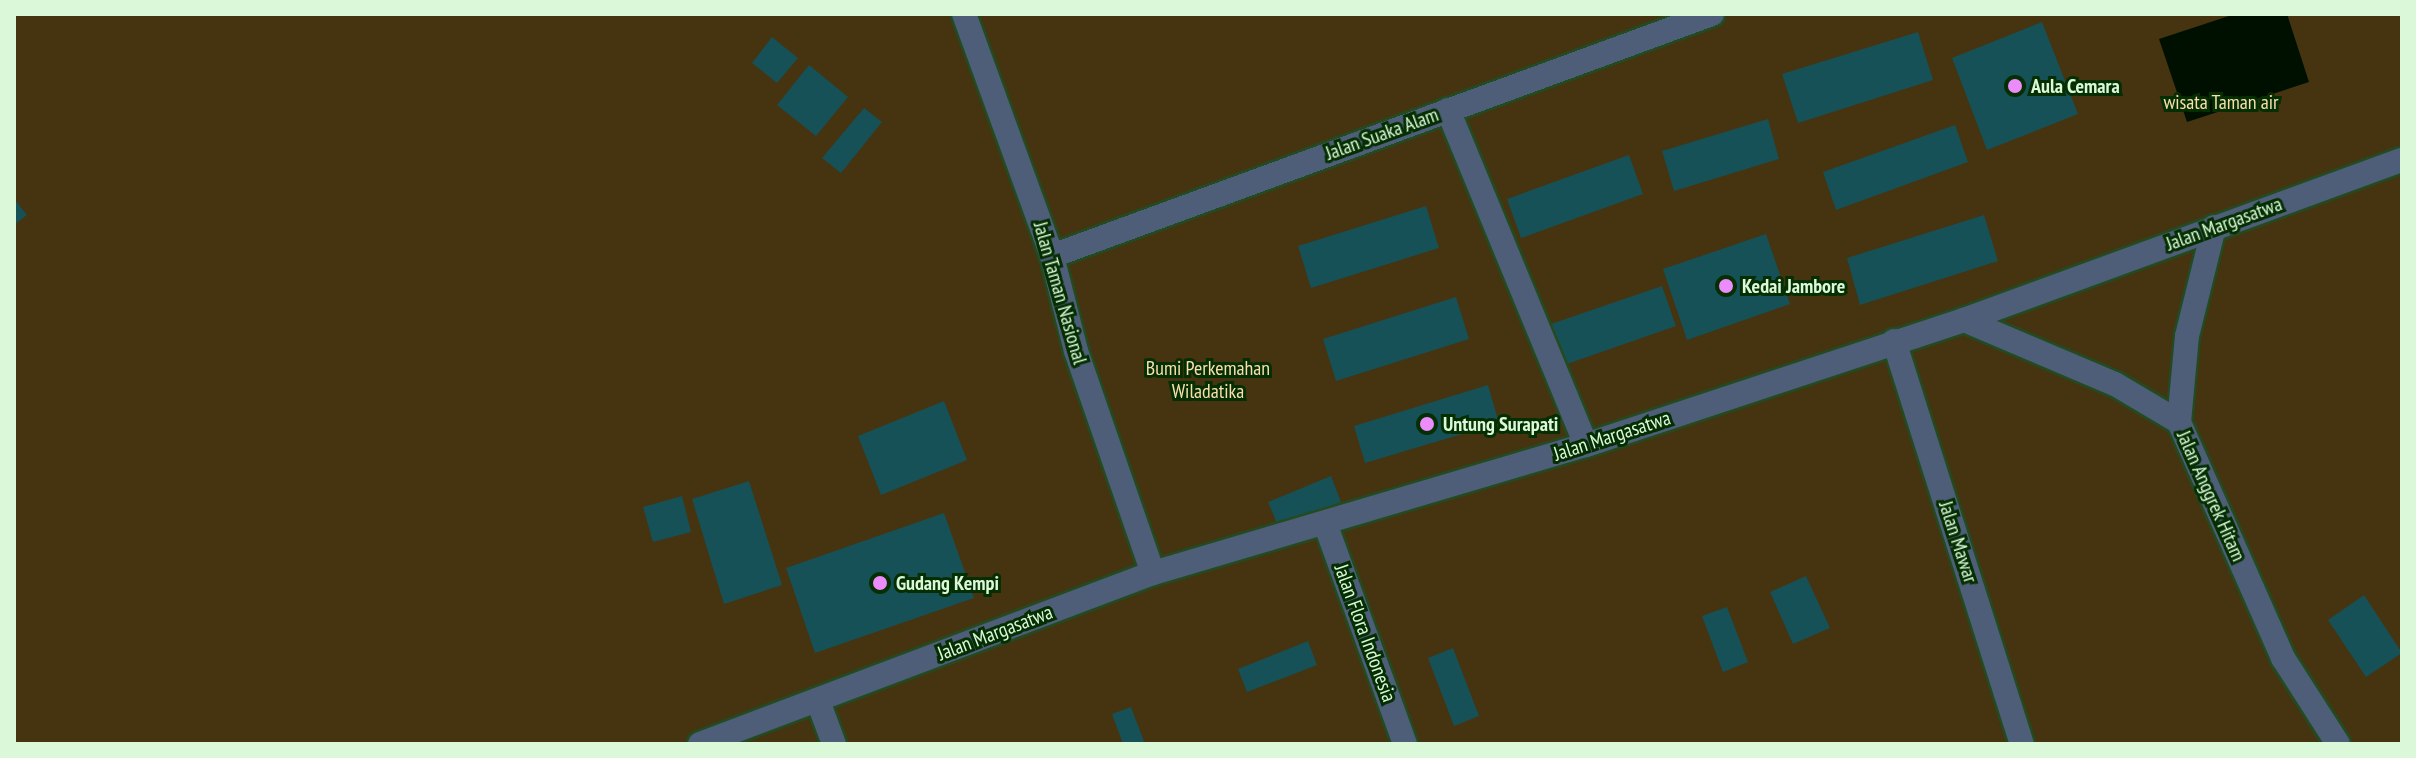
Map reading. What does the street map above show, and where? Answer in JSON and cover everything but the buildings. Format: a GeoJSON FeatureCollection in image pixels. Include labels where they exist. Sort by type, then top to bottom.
{"type":"FeatureCollection","features":[{"type":"Feature","properties":{"kind":"street","name":"Jalan Taman Nasional"},"geometry":{"type":"LineString","coordinates":[[964,14],[1052,256],[1076,351],[1153,573]]}},
{"type":"Feature","properties":{"kind":"street","name":"Jalan Suaka Alam"},"geometry":{"type":"LineString","coordinates":[[1052,256],[1712,14]]}},
{"type":"Feature","properties":{"kind":"street"},"geometry":{"type":"LineString","coordinates":[[1448,110],[1586,445]]}},
{"type":"Feature","properties":{"kind":"street","name":"Jalan Margasatwa"},"geometry":{"type":"LineString","coordinates":[[700,744],[1153,573],[1586,445],[1964,320],[2402,160]]}},
{"type":"Feature","properties":{"kind":"street","name":"Jalan Anggrek Hitam"},"geometry":{"type":"LineString","coordinates":[[2214,227],[2187,336],[2179,422],[2283,658],[2338,744]]}},
{"type":"Feature","properties":{"kind":"street"},"geometry":{"type":"LineString","coordinates":[[1964,320],[2115,384],[2179,422]]}},
{"type":"Feature","properties":{"kind":"street","name":"Jalan Mawar"},"geometry":{"type":"LineString","coordinates":[[1894,341],[2022,744]]}},
{"type":"Feature","properties":{"kind":"street","name":"Jalan Flora Indonesia"},"geometry":{"type":"LineString","coordinates":[[1325,523],[1405,744]]}},
{"type":"Feature","properties":{"kind":"street"},"geometry":{"type":"LineString","coordinates":[[818,701],[834,744]]}},
{"type":"Feature","properties":{"kind":"green space","name":"Bumi Perkemahan Wiladatika"},"geometry":{"type":"Polygon","coordinates":[[[14,14],[2402,14],[2402,744],[14,744],[14,14]]]}},
{"type":"Feature","properties":{"kind":"shaded area"},"geometry":{"type":"Polygon","coordinates":[[[2235,14],[2287,14],[2309,82],[2187,122],[2159,39],[2235,14]]]}},
{"type":"Feature","properties":{"kind":"place","name":"Aula Cemara"},"geometry":{"type":"Point","coordinates":[2015,86]}},
{"type":"Feature","properties":{"kind":"place","name":"Kedai Jambore"},"geometry":{"type":"Point","coordinates":[1726,286]}},
{"type":"Feature","properties":{"kind":"place","name":"Untung Surapati"},"geometry":{"type":"Point","coordinates":[1427,424]}},
{"type":"Feature","properties":{"kind":"place","name":"Gudang Kempi"},"geometry":{"type":"Point","coordinates":[880,583]}},
{"type":"Feature","properties":{"kind":"park label","name":"wisata Taman air"},"geometry":{"type":"Point","coordinates":[2221,102]}}]}
